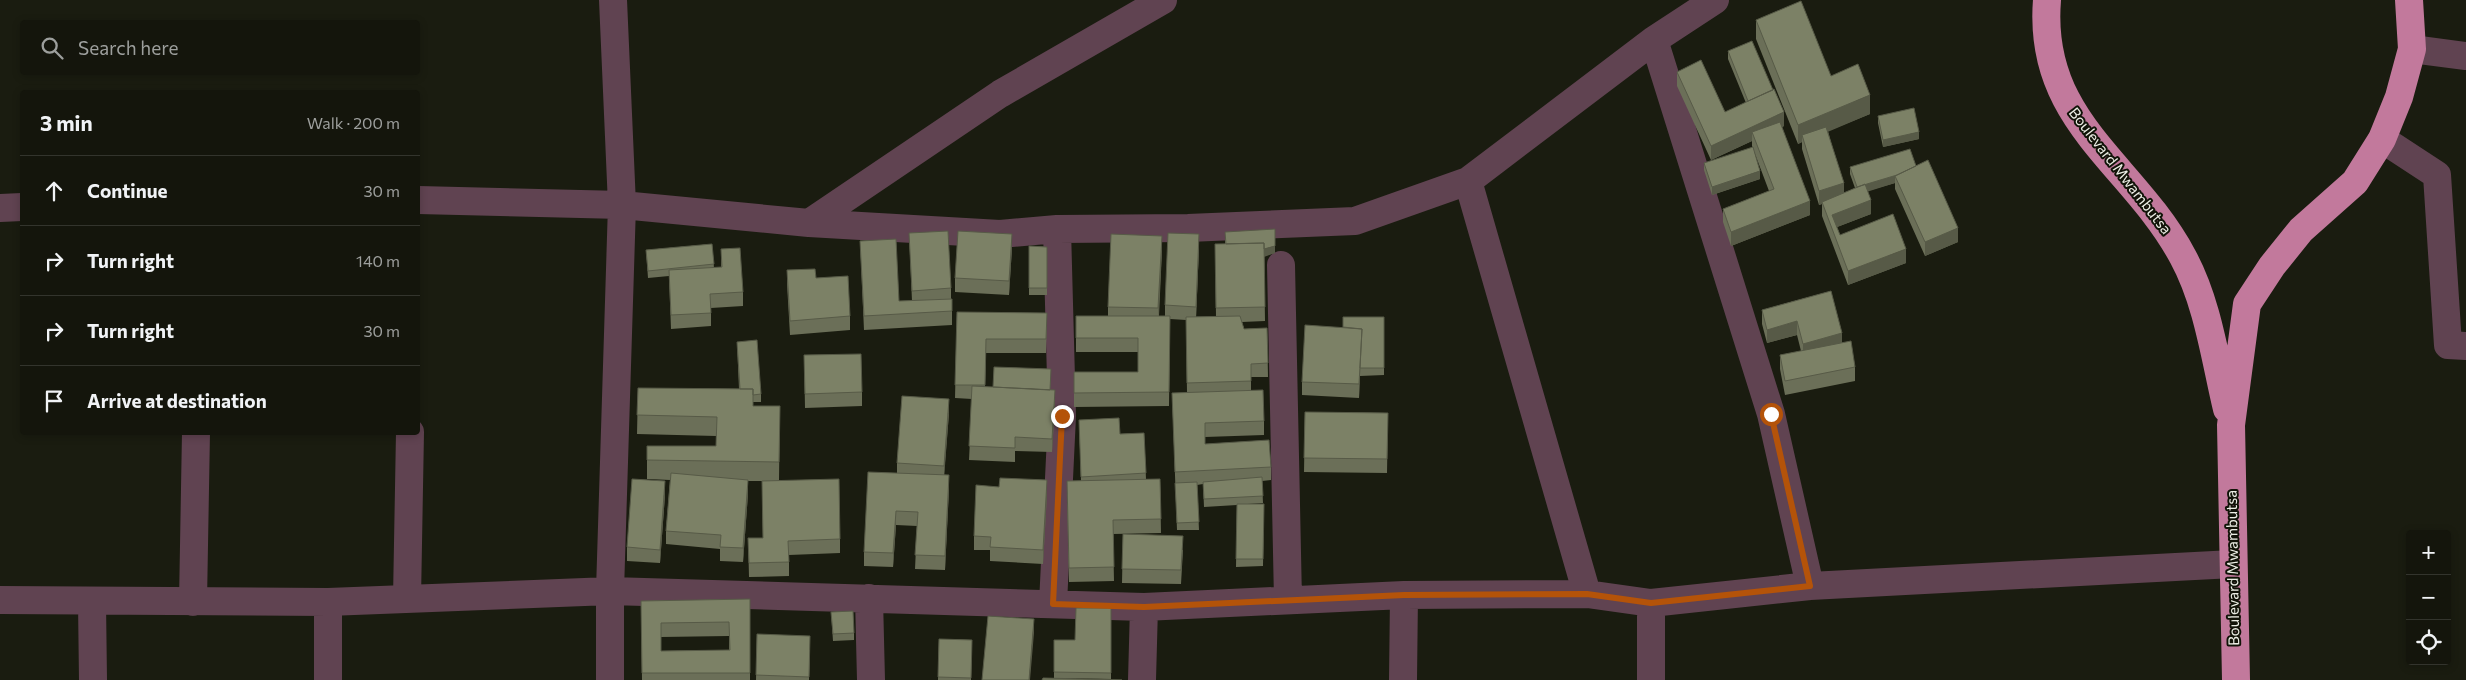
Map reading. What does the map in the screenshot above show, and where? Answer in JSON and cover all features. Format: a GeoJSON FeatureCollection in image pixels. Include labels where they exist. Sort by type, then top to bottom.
{"type":"FeatureCollection","features":[{"type":"Feature","properties":{"kind":"highway","name":"Boulevard Mwambutsa"},"geometry":{"type":"LineString","coordinates":[[2047,0],[2045,26],[2053,71],[2072,113],[2164,224],[2184,258],[2202,304],[2231,425]]}},
{"type":"Feature","properties":{"kind":"highway","name":"Boulevard Mwambutsa"},"geometry":{"type":"LineString","coordinates":[[2236,680],[2231,425],[2247,304],[2272,266],[2301,230],[2355,182],[2382,139],[2399,97],[2412,49],[2409,0]]}},
{"type":"Feature","properties":{"kind":"street"},"geometry":{"type":"LineString","coordinates":[[610,680],[610,591],[622,205],[613,0]]}},
{"type":"Feature","properties":{"kind":"street"},"geometry":{"type":"LineString","coordinates":[[810,223],[1000,94],[1163,0]]}},
{"type":"Feature","properties":{"kind":"street"},"geometry":{"type":"LineString","coordinates":[[420,200],[622,205],[810,223],[1000,234],[1057,230],[1188,228],[1355,221],[1468,181],[1699,5]]}},
{"type":"Feature","properties":{"kind":"street"},"geometry":{"type":"LineString","coordinates":[[1654,40],[1771,414],[1810,586]]}},
{"type":"Feature","properties":{"kind":"street"},"geometry":{"type":"LineString","coordinates":[[2412,49],[2466,56]]}},
{"type":"Feature","properties":{"kind":"street"},"geometry":{"type":"LineString","coordinates":[[2382,139],[2437,175],[2448,346],[2466,346]]}},
{"type":"Feature","properties":{"kind":"street"},"geometry":{"type":"LineString","coordinates":[[1468,181],[1587,594]]}},
{"type":"Feature","properties":{"kind":"street"},"geometry":{"type":"LineString","coordinates":[[0,208],[20,206]]}},
{"type":"Feature","properties":{"kind":"street"},"geometry":{"type":"LineString","coordinates":[[1053,604],[1062,416],[1057,230]]}},
{"type":"Feature","properties":{"kind":"street"},"geometry":{"type":"LineString","coordinates":[[1281,265],[1288,600]]}},
{"type":"Feature","properties":{"kind":"street"},"geometry":{"type":"LineString","coordinates":[[192,602],[196,435]]}},
{"type":"Feature","properties":{"kind":"street"},"geometry":{"type":"LineString","coordinates":[[407,599],[410,435]]}},
{"type":"Feature","properties":{"kind":"street"},"geometry":{"type":"LineString","coordinates":[[0,600],[328,602],[610,591],[1144,607],[1404,595],[1587,594],[1651,603],[1810,586],[2233,564]]}},
{"type":"Feature","properties":{"kind":"street"},"geometry":{"type":"LineString","coordinates":[[1403,680],[1404,595]]}},
{"type":"Feature","properties":{"kind":"street"},"geometry":{"type":"LineString","coordinates":[[869,598],[870,680]]}},
{"type":"Feature","properties":{"kind":"street"},"geometry":{"type":"LineString","coordinates":[[92,602],[93,680]]}},
{"type":"Feature","properties":{"kind":"street"},"geometry":{"type":"LineString","coordinates":[[328,602],[328,680]]}},
{"type":"Feature","properties":{"kind":"street"},"geometry":{"type":"LineString","coordinates":[[1651,603],[1651,680]]}},
{"type":"Feature","properties":{"kind":"street"},"geometry":{"type":"LineString","coordinates":[[1142,680],[1144,607]]}},
{"type":"Feature","properties":{"kind":"building"},"geometry":{"type":"Polygon","coordinates":[[[1801,1],[1831,76],[1858,64],[1870,95],[1798,125],[1756,20],[1801,1]]]}},
{"type":"Feature","properties":{"kind":"building"},"geometry":{"type":"Polygon","coordinates":[[[1752,41],[1773,90],[1748,101],[1728,51],[1752,41]]]}},
{"type":"Feature","properties":{"kind":"building"},"geometry":{"type":"Polygon","coordinates":[[[1701,60],[1725,112],[1774,89],[1784,112],[1711,146],[1677,72],[1701,60]]]}},
{"type":"Feature","properties":{"kind":"building"},"geometry":{"type":"Polygon","coordinates":[[[1914,108],[1919,132],[1883,140],[1878,116],[1914,108]]]}},
{"type":"Feature","properties":{"kind":"building"},"geometry":{"type":"Polygon","coordinates":[[[1780,122],[1810,201],[1731,232],[1723,209],[1774,189],[1752,132],[1780,122]]]}},
{"type":"Feature","properties":{"kind":"building"},"geometry":{"type":"Polygon","coordinates":[[[1826,127],[1844,183],[1819,191],[1802,135],[1826,127]]]}},
{"type":"Feature","properties":{"kind":"building"},"geometry":{"type":"Polygon","coordinates":[[[1753,147],[1760,171],[1712,187],[1704,163],[1753,147]]]}},
{"type":"Feature","properties":{"kind":"building"},"geometry":{"type":"Polygon","coordinates":[[[1910,149],[1916,166],[1897,175],[1857,187],[1850,167],[1910,149]]]}},
{"type":"Feature","properties":{"kind":"building"},"geometry":{"type":"Polygon","coordinates":[[[1928,160],[1958,228],[1925,242],[1895,176],[1928,160]]]}},
{"type":"Feature","properties":{"kind":"building"},"geometry":{"type":"Polygon","coordinates":[[[1865,184],[1871,200],[1832,215],[1840,235],[1893,214],[1906,249],[1848,271],[1822,202],[1865,184]]]}},
{"type":"Feature","properties":{"kind":"building"},"geometry":{"type":"Polygon","coordinates":[[[1275,229],[1275,246],[1264,249],[1264,243],[1226,244],[1225,232],[1275,229]]]}},
{"type":"Feature","properties":{"kind":"building"},"geometry":{"type":"Polygon","coordinates":[[[948,231],[951,288],[912,291],[909,233],[948,231]]]}},
{"type":"Feature","properties":{"kind":"building"},"geometry":{"type":"Polygon","coordinates":[[[958,231],[1012,234],[1009,281],[955,278],[958,231]]]}},
{"type":"Feature","properties":{"kind":"building"},"geometry":{"type":"Polygon","coordinates":[[[1168,233],[1199,234],[1196,307],[1165,305],[1168,233]]]}},
{"type":"Feature","properties":{"kind":"building"},"geometry":{"type":"Polygon","coordinates":[[[1111,234],[1162,236],[1158,308],[1108,307],[1111,234]]]}},
{"type":"Feature","properties":{"kind":"building"},"geometry":{"type":"Polygon","coordinates":[[[896,239],[899,301],[952,299],[952,311],[864,316],[860,241],[896,239]]]}},
{"type":"Feature","properties":{"kind":"building"},"geometry":{"type":"Polygon","coordinates":[[[1264,243],[1265,307],[1216,308],[1215,244],[1264,243]]]}},
{"type":"Feature","properties":{"kind":"building"},"geometry":{"type":"Polygon","coordinates":[[[712,244],[714,264],[648,271],[646,250],[712,244]]]}},
{"type":"Feature","properties":{"kind":"building"},"geometry":{"type":"Polygon","coordinates":[[[1029,246],[1047,247],[1047,288],[1029,288],[1029,246]]]}},
{"type":"Feature","properties":{"kind":"building"},"geometry":{"type":"Polygon","coordinates":[[[740,248],[743,292],[710,294],[711,313],[671,315],[669,270],[722,267],[721,249],[740,248]]]}},
{"type":"Feature","properties":{"kind":"building"},"geometry":{"type":"Polygon","coordinates":[[[815,269],[816,278],[848,276],[850,316],[790,321],[787,270],[815,269]]]}},
{"type":"Feature","properties":{"kind":"building"},"geometry":{"type":"Polygon","coordinates":[[[1831,291],[1842,333],[1803,344],[1797,321],[1767,330],[1762,310],[1831,291]]]}},
{"type":"Feature","properties":{"kind":"building"},"geometry":{"type":"Polygon","coordinates":[[[957,312],[1047,313],[1046,339],[986,339],[985,385],[955,385],[957,312]]]}},
{"type":"Feature","properties":{"kind":"building"},"geometry":{"type":"Polygon","coordinates":[[[1076,316],[1170,316],[1169,392],[1074,393],[1074,372],[1138,372],[1138,338],[1076,338],[1076,316]]]}},
{"type":"Feature","properties":{"kind":"building"},"geometry":{"type":"Polygon","coordinates":[[[1240,316],[1244,329],[1267,328],[1268,363],[1251,364],[1251,381],[1187,383],[1186,317],[1240,316]]]}},
{"type":"Feature","properties":{"kind":"building"},"geometry":{"type":"Polygon","coordinates":[[[1343,317],[1384,317],[1384,368],[1360,368],[1362,329],[1343,327],[1343,317]]]}},
{"type":"Feature","properties":{"kind":"building"},"geometry":{"type":"Polygon","coordinates":[[[1305,325],[1362,329],[1359,384],[1302,382],[1305,325]]]}},
{"type":"Feature","properties":{"kind":"building"},"geometry":{"type":"Polygon","coordinates":[[[757,340],[761,394],[753,395],[753,389],[740,389],[737,342],[757,340]]]}},
{"type":"Feature","properties":{"kind":"building"},"geometry":{"type":"Polygon","coordinates":[[[1851,341],[1855,367],[1785,381],[1780,355],[1851,341]]]}},
{"type":"Feature","properties":{"kind":"building"},"geometry":{"type":"Polygon","coordinates":[[[861,354],[862,392],[805,394],[804,355],[861,354]]]}},
{"type":"Feature","properties":{"kind":"building"},"geometry":{"type":"Polygon","coordinates":[[[994,367],[1051,369],[1050,390],[993,387],[994,367]]]}},
{"type":"Feature","properties":{"kind":"building"},"geometry":{"type":"Polygon","coordinates":[[[972,386],[1055,390],[1052,439],[1015,437],[1015,448],[969,446],[972,386]]]}},
{"type":"Feature","properties":{"kind":"building"},"geometry":{"type":"Polygon","coordinates":[[[638,388],[753,389],[753,406],[780,406],[779,462],[647,460],[647,446],[716,446],[717,417],[637,415],[638,388]]]}},
{"type":"Feature","properties":{"kind":"building"},"geometry":{"type":"Polygon","coordinates":[[[1263,390],[1264,421],[1205,423],[1205,444],[1269,440],[1271,467],[1175,472],[1172,393],[1263,390]]]}},
{"type":"Feature","properties":{"kind":"building"},"geometry":{"type":"Polygon","coordinates":[[[902,396],[949,399],[944,466],[897,463],[902,396]]]}},
{"type":"Feature","properties":{"kind":"building"},"geometry":{"type":"Polygon","coordinates":[[[1305,412],[1388,413],[1387,459],[1304,458],[1305,412]]]}},
{"type":"Feature","properties":{"kind":"building"},"geometry":{"type":"Polygon","coordinates":[[[1119,418],[1120,434],[1144,433],[1146,473],[1081,477],[1079,420],[1119,418]]]}},
{"type":"Feature","properties":{"kind":"building"},"geometry":{"type":"Polygon","coordinates":[[[868,472],[949,475],[945,556],[915,555],[918,512],[896,511],[893,553],[864,552],[868,472]]]}},
{"type":"Feature","properties":{"kind":"building"},"geometry":{"type":"Polygon","coordinates":[[[671,473],[748,480],[743,548],[720,547],[721,535],[666,531],[671,473]]]}},
{"type":"Feature","properties":{"kind":"building"},"geometry":{"type":"Polygon","coordinates":[[[1262,477],[1263,496],[1204,499],[1203,482],[1262,477]]]}},
{"type":"Feature","properties":{"kind":"building"},"geometry":{"type":"Polygon","coordinates":[[[1000,478],[1047,480],[1043,550],[990,547],[991,537],[974,536],[976,485],[999,487],[1000,478]]]}},
{"type":"Feature","properties":{"kind":"building"},"geometry":{"type":"Polygon","coordinates":[[[632,479],[665,481],[660,550],[627,547],[632,479]]]}},
{"type":"Feature","properties":{"kind":"building"},"geometry":{"type":"Polygon","coordinates":[[[839,479],[840,539],[788,541],[789,562],[749,563],[748,538],[763,538],[762,481],[839,479]]]}},
{"type":"Feature","properties":{"kind":"building"},"geometry":{"type":"Polygon","coordinates":[[[1160,479],[1161,519],[1113,520],[1114,567],[1069,568],[1067,481],[1160,479]]]}},
{"type":"Feature","properties":{"kind":"building"},"geometry":{"type":"Polygon","coordinates":[[[1197,482],[1199,522],[1177,523],[1175,483],[1197,482]]]}},
{"type":"Feature","properties":{"kind":"building"},"geometry":{"type":"Polygon","coordinates":[[[1237,504],[1264,504],[1263,559],[1236,559],[1237,504]]]}},
{"type":"Feature","properties":{"kind":"building"},"geometry":{"type":"Polygon","coordinates":[[[1123,534],[1183,536],[1181,570],[1122,569],[1123,534]]]}},
{"type":"Feature","properties":{"kind":"building"},"geometry":{"type":"Polygon","coordinates":[[[750,599],[750,673],[642,673],[641,601],[750,599]],[[729,622],[661,623],[661,651],[730,650],[729,622]]]}},
{"type":"Feature","properties":{"kind":"building"},"geometry":{"type":"Polygon","coordinates":[[[1076,608],[1111,608],[1111,673],[1054,672],[1054,640],[1075,640],[1076,608]]]}},
{"type":"Feature","properties":{"kind":"building"},"geometry":{"type":"Polygon","coordinates":[[[853,611],[854,633],[833,634],[831,612],[853,611]]]}},
{"type":"Feature","properties":{"kind":"building"},"geometry":{"type":"Polygon","coordinates":[[[988,616],[1034,619],[1029,680],[982,680],[988,616]]]}},
{"type":"Feature","properties":{"kind":"building"},"geometry":{"type":"Polygon","coordinates":[[[757,634],[810,636],[809,677],[756,675],[757,634]]]}},
{"type":"Feature","properties":{"kind":"building"},"geometry":{"type":"Polygon","coordinates":[[[939,639],[972,640],[971,678],[938,677],[939,639]]]}},
{"type":"Feature","properties":{"kind":"building"},"geometry":{"type":"Polygon","coordinates":[[[1043,678],[1122,680],[1042,680],[1043,678]]]}},
{"type":"Feature","properties":{"kind":"route"},"geometry":{"type":"LineString","coordinates":[[1062,416],[1053,604],[1144,607],[1404,595],[1587,594],[1651,603],[1810,586],[1771,414]]}}]}
